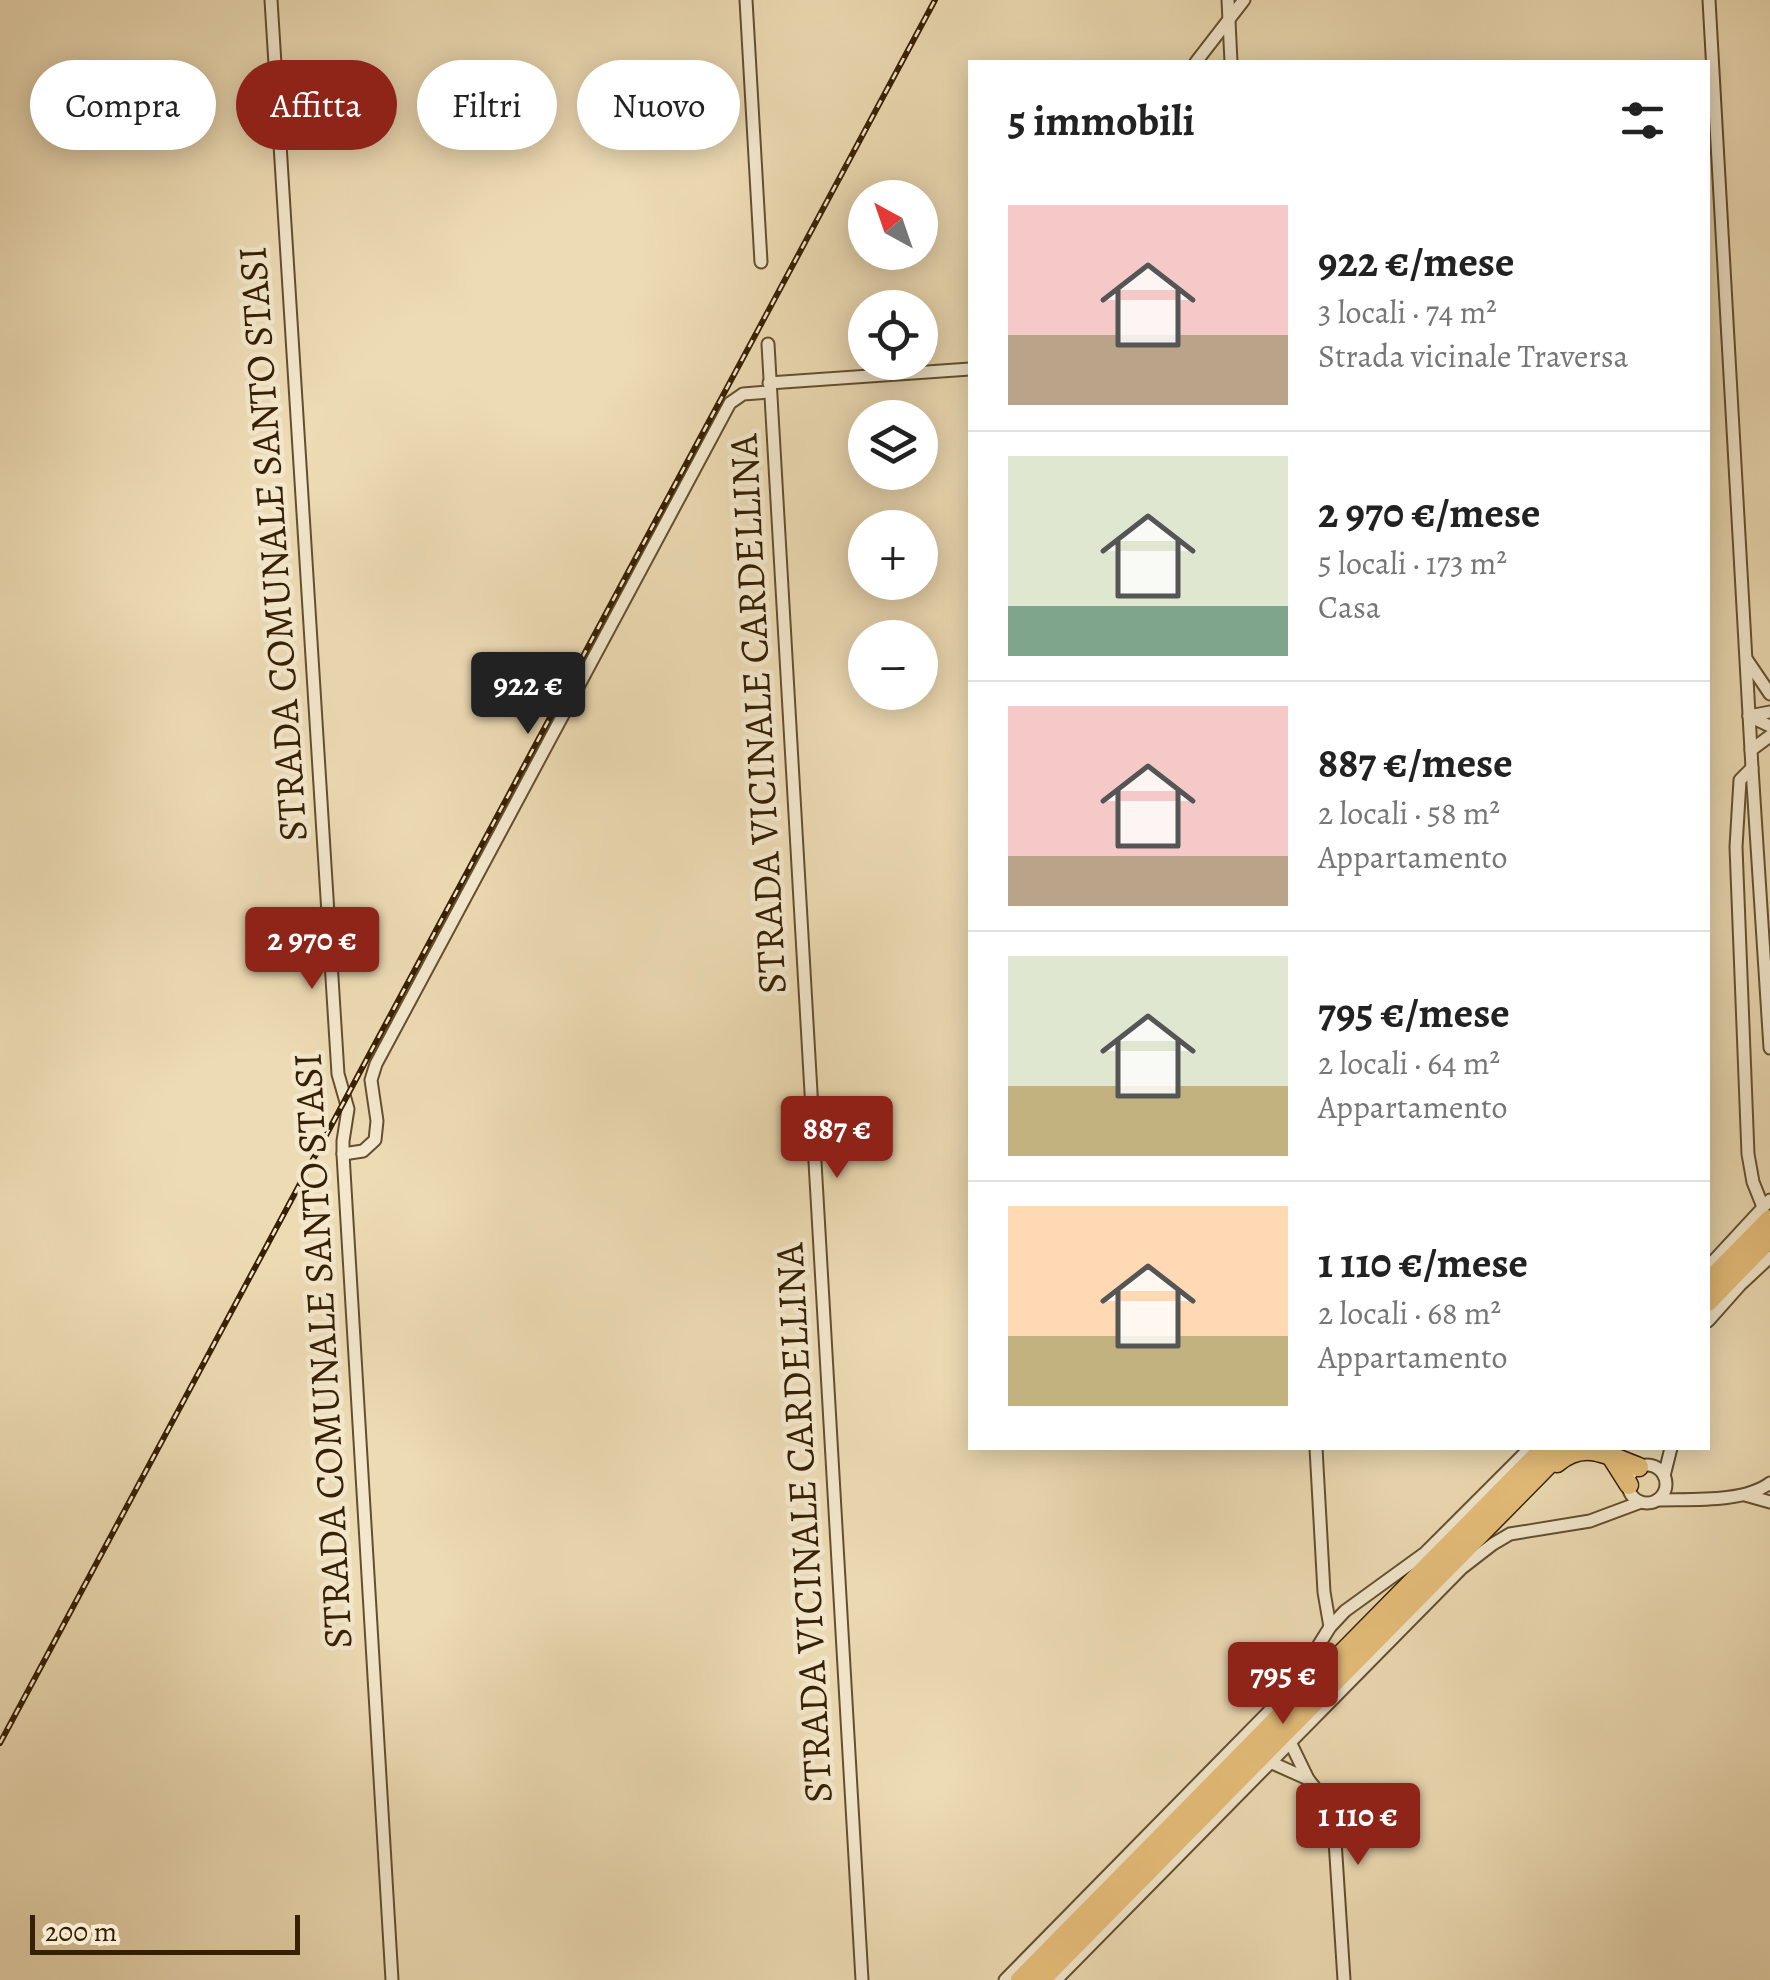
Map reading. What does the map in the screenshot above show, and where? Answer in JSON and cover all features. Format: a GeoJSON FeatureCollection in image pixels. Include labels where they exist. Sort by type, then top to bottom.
{"type":"FeatureCollection","features":[{"type":"Feature","properties":{"kind":"highway"},"geometry":{"type":"LineString","coordinates":[[1710,1280],[1768,1209]]}},
{"type":"Feature","properties":{"kind":"highway"},"geometry":{"type":"LineString","coordinates":[[1710,1300],[1770,1238]]}},
{"type":"Feature","properties":{"kind":"highway"},"geometry":{"type":"LineString","coordinates":[[1020,1980],[1542,1450]]}},
{"type":"Feature","properties":{"kind":"highway"},"geometry":{"type":"LineString","coordinates":[[1042,1980],[1562,1450]]}},
{"type":"Feature","properties":{"kind":"highway"},"geometry":{"type":"LineString","coordinates":[[1490,1524],[1571,1452],[1584,1450]]}},
{"type":"Feature","properties":{"kind":"highway"},"geometry":{"type":"LineString","coordinates":[[1609,1452],[1644,1466]]}},
{"type":"Feature","properties":{"kind":"highway"},"geometry":{"type":"LineString","coordinates":[[1609,1452],[1629,1486]]}},
{"type":"Feature","properties":{"kind":"street","name":"STRADA COMUNALE SANTO STASI"},"geometry":{"type":"LineString","coordinates":[[271,0],[338,1074],[348,1109],[342,1141],[392,1980]]}},
{"type":"Feature","properties":{"kind":"street"},"geometry":{"type":"LineString","coordinates":[[746,0],[761,262]]}},
{"type":"Feature","properties":{"kind":"street"},"geometry":{"type":"LineString","coordinates":[[1228,0],[1232,60]]}},
{"type":"Feature","properties":{"kind":"street"},"geometry":{"type":"LineString","coordinates":[[1198,60],[1244,0]]}},
{"type":"Feature","properties":{"kind":"street"},"geometry":{"type":"LineString","coordinates":[[1708,0],[1770,1048]]}},
{"type":"Feature","properties":{"kind":"street","name":"STRADA VICINALE CARDELLINA"},"geometry":{"type":"LineString","coordinates":[[768,344],[862,1980]]}},
{"type":"Feature","properties":{"kind":"street"},"geometry":{"type":"LineString","coordinates":[[343,1154],[363,1151],[375,1140],[378,1121],[371,1080],[376,1064],[730,403],[743,394],[769,387],[968,369]]}},
{"type":"Feature","properties":{"kind":"street"},"geometry":{"type":"LineString","coordinates":[[1747,660],[1770,694]]}},
{"type":"Feature","properties":{"kind":"street"},"geometry":{"type":"LineString","coordinates":[[1750,716],[1770,712]]}},
{"type":"Feature","properties":{"kind":"street"},"geometry":{"type":"LineString","coordinates":[[1750,716],[1770,726]]}},
{"type":"Feature","properties":{"kind":"street"},"geometry":{"type":"LineString","coordinates":[[1751,750],[1770,736]]}},
{"type":"Feature","properties":{"kind":"street"},"geometry":{"type":"LineString","coordinates":[[1710,1265],[1768,1209],[1752,1182],[1748,1154],[1736,865],[1740,780],[1752,768]]}},
{"type":"Feature","properties":{"kind":"street"},"geometry":{"type":"LineString","coordinates":[[1710,1320],[1770,1258]]}},
{"type":"Feature","properties":{"kind":"street"},"geometry":{"type":"LineString","coordinates":[[1316,1450],[1324,1592],[1330,1627]]}},
{"type":"Feature","properties":{"kind":"street"},"geometry":{"type":"LineString","coordinates":[[1004,1980],[1292,1688],[1330,1627],[1345,1611],[1424,1554],[1528,1450]]}},
{"type":"Feature","properties":{"kind":"street"},"geometry":{"type":"LineString","coordinates":[[1611,1512],[1629,1486],[1631,1474],[1668,1450]]}},
{"type":"Feature","properties":{"kind":"street"},"geometry":{"type":"LineString","coordinates":[[1657,1500],[1664,1494],[1670,1450]]}},
{"type":"Feature","properties":{"kind":"street"},"geometry":{"type":"LineString","coordinates":[[1644,1466],[1658,1469],[1694,1498]]}},
{"type":"Feature","properties":{"kind":"street"},"geometry":{"type":"LineString","coordinates":[[1746,1495],[1769,1485]]}},
{"type":"Feature","properties":{"kind":"street"},"geometry":{"type":"LineString","coordinates":[[1629,1486],[1641,1502]]}},
{"type":"Feature","properties":{"kind":"street"},"geometry":{"type":"LineString","coordinates":[[1056,1980],[1462,1568],[1492,1544],[1520,1531],[1590,1521],[1641,1502],[1746,1495],[1770,1502]]}},
{"type":"Feature","properties":{"kind":"street"},"geometry":{"type":"LineString","coordinates":[[1324,1592],[1345,1611]]}},
{"type":"Feature","properties":{"kind":"street"},"geometry":{"type":"LineString","coordinates":[[1290,1742],[1308,1780],[1326,1802],[1334,1825],[1344,1980]]}},
{"type":"Feature","properties":{"kind":"street"},"geometry":{"type":"LineString","coordinates":[[1270,1762],[1308,1780]]}},
{"type":"Feature","properties":{"kind":"railway"},"geometry":{"type":"LineString","coordinates":[[0,1743],[935,0]]}}]}
